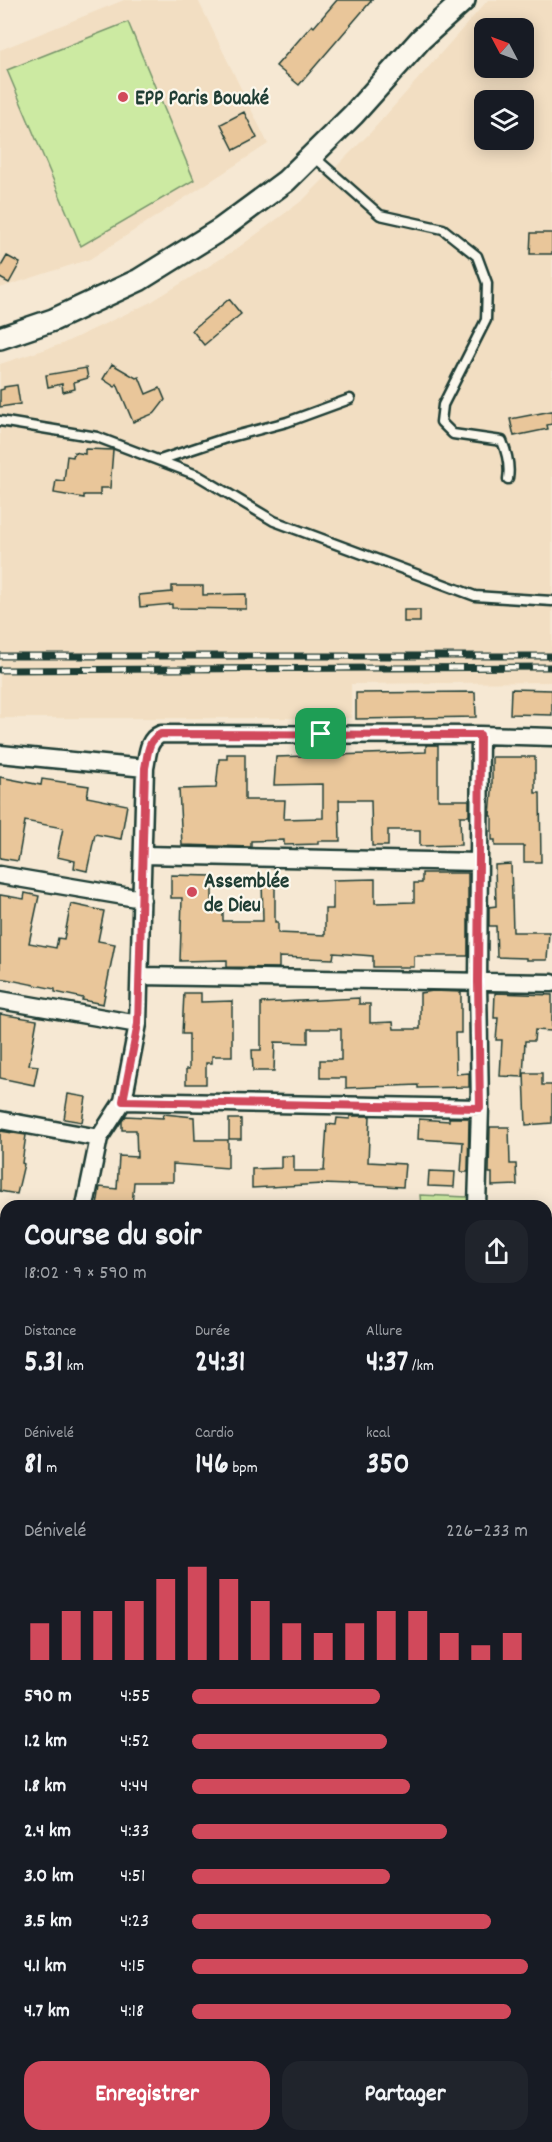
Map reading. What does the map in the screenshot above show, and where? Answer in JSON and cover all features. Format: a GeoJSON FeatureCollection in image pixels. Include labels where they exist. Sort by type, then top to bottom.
{"type":"FeatureCollection","features":[{"type":"Feature","properties":{"kind":"street"},"geometry":{"type":"LineString","coordinates":[[421,39],[445,0]]}},
{"type":"Feature","properties":{"kind":"street"},"geometry":{"type":"LineString","coordinates":[[0,338],[53,321],[139,280],[221,229],[286,181],[353,115],[421,39],[464,0]]}},
{"type":"Feature","properties":{"kind":"street"},"geometry":{"type":"LineString","coordinates":[[86,1200],[99,1138],[123,1101],[138,1024],[145,768],[153,737],[161,734],[552,737]]}},
{"type":"Feature","properties":{"kind":"street"},"geometry":{"type":"LineString","coordinates":[[477,1200],[480,1108],[478,982],[480,735]]}},
{"type":"Feature","properties":{"kind":"street"},"geometry":{"type":"LineString","coordinates":[[0,754],[145,768]]}},
{"type":"Feature","properties":{"kind":"street"},"geometry":{"type":"LineString","coordinates":[[143,855],[479,862]]}},
{"type":"Feature","properties":{"kind":"street"},"geometry":{"type":"LineString","coordinates":[[0,875],[142,899]]}},
{"type":"Feature","properties":{"kind":"street"},"geometry":{"type":"LineString","coordinates":[[140,976],[552,983]]}},
{"type":"Feature","properties":{"kind":"street"},"geometry":{"type":"LineString","coordinates":[[0,1000],[138,1024]]}},
{"type":"Feature","properties":{"kind":"street"},"geometry":{"type":"LineString","coordinates":[[123,1101],[480,1108]]}},
{"type":"Feature","properties":{"kind":"street"},"geometry":{"type":"LineString","coordinates":[[0,1120],[99,1138]]}},
{"type":"Feature","properties":{"kind":"lane"},"geometry":{"type":"LineString","coordinates":[[312,155],[381,215],[443,229],[477,256],[487,283],[486,320],[443,405],[441,422],[453,434],[502,441],[509,471],[508,479]]}},
{"type":"Feature","properties":{"kind":"lane"},"geometry":{"type":"LineString","coordinates":[[159,460],[223,439],[287,422],[350,399]]}},
{"type":"Feature","properties":{"kind":"lane"},"geometry":{"type":"LineString","coordinates":[[0,421],[97,437],[197,474],[274,521],[476,596],[552,601]]}},
{"type":"Feature","properties":{"kind":"shaded area","name":"EPP Paris Bouaké"},"geometry":{"type":"Polygon","coordinates":[[[124,0],[198,0],[268,144],[90,259],[0,288],[0,50],[124,0]]]}},
{"type":"Feature","properties":{"kind":"shaded area"},"geometry":{"type":"Polygon","coordinates":[[[488,0],[552,0],[552,682],[351,684],[351,718],[0,718],[0,364],[62,344],[151,302],[235,250],[303,200],[371,132],[488,0]]]}},
{"type":"Feature","properties":{"kind":"green space"},"geometry":{"type":"Polygon","coordinates":[[[128,22],[194,180],[81,246],[7,70],[128,22]]]}},
{"type":"Feature","properties":{"kind":"green space"},"geometry":{"type":"Polygon","coordinates":[[[420,1195],[468,1197],[468,1200],[420,1200],[420,1195]]]}},
{"type":"Feature","properties":{"kind":"building"},"geometry":{"type":"Polygon","coordinates":[[[337,0],[372,0],[299,85],[276,66],[337,0]]]}},
{"type":"Feature","properties":{"kind":"building"},"geometry":{"type":"Polygon","coordinates":[[[244,112],[257,138],[234,150],[221,124],[244,112]]]}},
{"type":"Feature","properties":{"kind":"building"},"geometry":{"type":"Polygon","coordinates":[[[531,233],[552,233],[552,254],[530,254],[531,233]]]}},
{"type":"Feature","properties":{"kind":"building"},"geometry":{"type":"Polygon","coordinates":[[[7,256],[20,263],[9,283],[0,278],[0,268],[7,256]]]}},
{"type":"Feature","properties":{"kind":"building"},"geometry":{"type":"Polygon","coordinates":[[[229,299],[241,314],[204,345],[192,330],[229,299]]]}},
{"type":"Feature","properties":{"kind":"building"},"geometry":{"type":"Polygon","coordinates":[[[112,364],[136,378],[139,377],[146,394],[160,388],[165,400],[155,413],[133,422],[117,384],[115,387],[103,379],[112,364]]]}},
{"type":"Feature","properties":{"kind":"building"},"geometry":{"type":"Polygon","coordinates":[[[86,368],[88,378],[74,382],[75,389],[63,392],[62,384],[48,387],[46,375],[86,368]]]}},
{"type":"Feature","properties":{"kind":"building"},"geometry":{"type":"Polygon","coordinates":[[[17,385],[20,404],[0,407],[0,390],[17,385]]]}},
{"type":"Feature","properties":{"kind":"building"},"geometry":{"type":"Polygon","coordinates":[[[552,411],[552,424],[547,425],[548,429],[514,436],[510,419],[552,411]]]}},
{"type":"Feature","properties":{"kind":"building"},"geometry":{"type":"Polygon","coordinates":[[[85,449],[113,450],[110,488],[100,488],[100,495],[84,495],[84,498],[54,493],[56,480],[64,481],[67,456],[73,457],[74,452],[85,454],[85,449]]]}},
{"type":"Feature","properties":{"kind":"building"},"geometry":{"type":"Polygon","coordinates":[[[172,586],[203,586],[203,595],[246,594],[246,609],[172,608],[172,604],[140,607],[139,595],[172,592],[172,586]]]}},
{"type":"Feature","properties":{"kind":"building"},"geometry":{"type":"Polygon","coordinates":[[[404,610],[420,610],[420,622],[404,622],[404,610]]]}},
{"type":"Feature","properties":{"kind":"building"},"geometry":{"type":"Polygon","coordinates":[[[511,689],[552,690],[552,715],[510,714],[511,689]]]}},
{"type":"Feature","properties":{"kind":"building"},"geometry":{"type":"Polygon","coordinates":[[[475,692],[476,717],[356,719],[356,693],[475,692]]]}},
{"type":"Feature","properties":{"kind":"building"},"geometry":{"type":"Polygon","coordinates":[[[426,745],[438,745],[438,800],[469,800],[469,816],[460,816],[461,845],[420,846],[420,830],[388,830],[388,846],[372,846],[371,800],[339,800],[340,841],[284,845],[284,840],[251,841],[251,847],[182,845],[179,789],[216,788],[219,759],[227,759],[227,754],[245,754],[245,800],[285,800],[284,819],[323,818],[323,784],[274,785],[276,757],[426,752],[426,745]]]}},
{"type":"Feature","properties":{"kind":"building"},"geometry":{"type":"Polygon","coordinates":[[[492,757],[535,757],[535,793],[540,793],[541,862],[524,862],[524,846],[495,846],[495,840],[492,840],[492,816],[490,816],[492,757]]]}},
{"type":"Feature","properties":{"kind":"building"},"geometry":{"type":"Polygon","coordinates":[[[0,777],[41,785],[42,779],[89,786],[87,797],[127,805],[121,839],[95,834],[87,871],[74,868],[75,861],[57,857],[63,828],[25,821],[18,861],[0,858],[0,777]]]}},
{"type":"Feature","properties":{"kind":"building"},"geometry":{"type":"Polygon","coordinates":[[[511,864],[513,932],[549,932],[547,960],[497,957],[496,926],[489,926],[489,907],[496,906],[495,865],[511,864]]]}},
{"type":"Feature","properties":{"kind":"building"},"geometry":{"type":"Polygon","coordinates":[[[422,873],[468,873],[468,956],[414,956],[414,967],[373,967],[373,956],[334,953],[333,959],[279,957],[279,968],[227,967],[227,960],[180,961],[182,898],[171,898],[171,875],[212,876],[212,910],[223,910],[223,921],[263,921],[262,880],[275,880],[275,922],[278,922],[278,933],[325,935],[325,909],[333,909],[333,880],[375,879],[375,903],[414,902],[414,883],[422,883],[422,873]]]}},
{"type":"Feature","properties":{"kind":"building"},"geometry":{"type":"Polygon","coordinates":[[[25,893],[39,896],[29,943],[56,948],[58,938],[64,939],[71,904],[104,911],[98,941],[115,944],[103,1004],[55,992],[55,989],[0,978],[0,895],[24,899],[25,893]]]}},
{"type":"Feature","properties":{"kind":"building"},"geometry":{"type":"Polygon","coordinates":[[[461,992],[461,1033],[455,1033],[456,1074],[469,1073],[469,1087],[418,1088],[418,1085],[346,1088],[346,1078],[320,1078],[320,1060],[341,1060],[341,1029],[308,1029],[308,1043],[275,1042],[274,1071],[253,1071],[252,1050],[261,1050],[261,1003],[359,998],[359,1004],[370,1004],[370,1023],[393,1022],[394,1029],[420,1029],[420,993],[461,992]]]}},
{"type":"Feature","properties":{"kind":"building"},"geometry":{"type":"Polygon","coordinates":[[[184,993],[201,993],[201,1002],[232,1001],[232,1056],[212,1056],[212,1063],[206,1063],[206,1084],[186,1084],[186,1069],[189,1069],[189,1034],[182,1034],[184,993]]]}},
{"type":"Feature","properties":{"kind":"building"},"geometry":{"type":"Polygon","coordinates":[[[495,993],[552,995],[552,1031],[535,1030],[534,1041],[525,1041],[523,1077],[500,1076],[502,1040],[496,1040],[498,1018],[494,1018],[495,993]]]}},
{"type":"Feature","properties":{"kind":"building"},"geometry":{"type":"Polygon","coordinates":[[[0,1014],[37,1020],[29,1065],[38,1066],[34,1085],[0,1078],[0,1014]]]}},
{"type":"Feature","properties":{"kind":"building"},"geometry":{"type":"Polygon","coordinates":[[[524,1073],[542,1073],[542,1085],[552,1085],[552,1123],[526,1125],[524,1073]]]}},
{"type":"Feature","properties":{"kind":"building"},"geometry":{"type":"Polygon","coordinates":[[[68,1094],[86,1097],[82,1122],[64,1119],[68,1094]]]}},
{"type":"Feature","properties":{"kind":"building"},"geometry":{"type":"Polygon","coordinates":[[[164,1114],[194,1117],[195,1140],[228,1140],[228,1168],[173,1164],[173,1182],[134,1182],[132,1200],[98,1200],[100,1187],[117,1189],[119,1156],[137,1157],[136,1130],[122,1130],[122,1121],[126,1116],[163,1118],[164,1114]]]}},
{"type":"Feature","properties":{"kind":"building"},"geometry":{"type":"Polygon","coordinates":[[[350,1116],[370,1116],[368,1162],[405,1164],[403,1187],[322,1184],[252,1188],[252,1169],[281,1168],[281,1156],[294,1156],[294,1171],[324,1171],[327,1124],[336,1125],[337,1118],[350,1119],[350,1116]]]}},
{"type":"Feature","properties":{"kind":"building"},"geometry":{"type":"Polygon","coordinates":[[[449,1118],[469,1118],[468,1172],[461,1172],[463,1142],[418,1139],[419,1119],[449,1121],[449,1118]]]}},
{"type":"Feature","properties":{"kind":"building"},"geometry":{"type":"Polygon","coordinates":[[[229,1119],[241,1119],[241,1139],[229,1139],[229,1119]]]}},
{"type":"Feature","properties":{"kind":"building"},"geometry":{"type":"Polygon","coordinates":[[[490,1127],[509,1127],[510,1164],[516,1164],[517,1185],[492,1186],[492,1173],[489,1173],[490,1127]]]}},
{"type":"Feature","properties":{"kind":"building"},"geometry":{"type":"Polygon","coordinates":[[[0,1131],[26,1135],[22,1163],[24,1164],[17,1194],[0,1191],[0,1131]]]}},
{"type":"Feature","properties":{"kind":"building"},"geometry":{"type":"Polygon","coordinates":[[[429,1171],[455,1172],[454,1187],[428,1186],[429,1171]]]}},
{"type":"Feature","properties":{"kind":"railway"},"geometry":{"type":"LineString","coordinates":[[0,656],[552,656]]}},
{"type":"Feature","properties":{"kind":"railway"},"geometry":{"type":"LineString","coordinates":[[0,670],[552,667]]}},
{"type":"Feature","properties":{"kind":"place","name":"EPP Paris Bouaké"},"geometry":{"type":"Point","coordinates":[123,97]}},
{"type":"Feature","properties":{"kind":"place","name":"Assemblée de Dieu"},"geometry":{"type":"Point","coordinates":[192,892]}},
{"type":"Feature","properties":{"kind":"route"},"geometry":{"type":"LineString","coordinates":[[161,734],[321,734],[480,735],[478,982],[480,1108],[123,1101],[138,1024],[145,768],[153,737],[161,734]]}}]}
